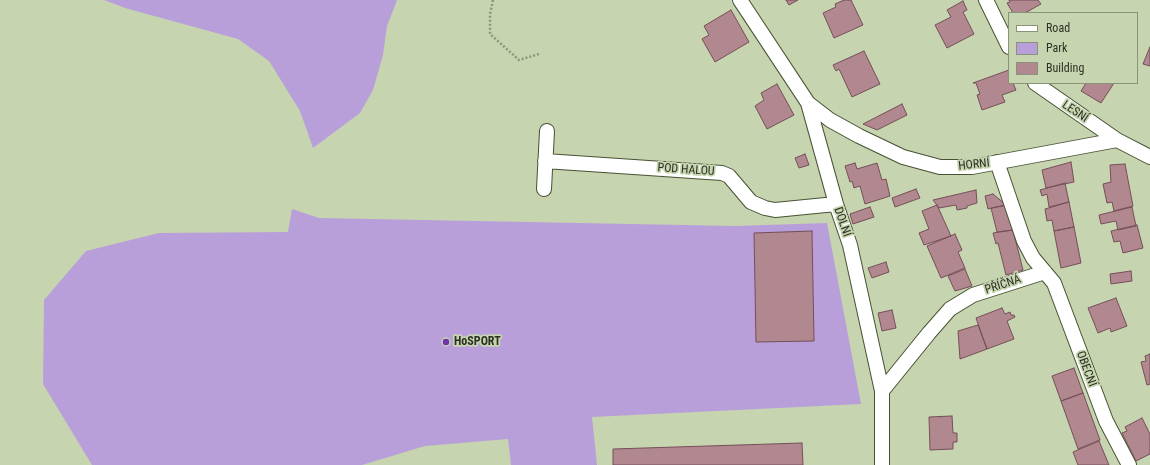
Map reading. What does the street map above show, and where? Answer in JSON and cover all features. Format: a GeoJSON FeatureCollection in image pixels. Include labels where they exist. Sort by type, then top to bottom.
{"type":"FeatureCollection","features":[{"type":"Feature","properties":{"kind":"street","name":"DOLNÍ"},"geometry":{"type":"LineString","coordinates":[[740,0],[808,103],[836,204],[850,245],[882,391],[882,465]]}},
{"type":"Feature","properties":{"kind":"street"},"geometry":{"type":"LineString","coordinates":[[986,0],[1008,45]]}},
{"type":"Feature","properties":{"kind":"street","name":"LESNÍ"},"geometry":{"type":"LineString","coordinates":[[1036,84],[1117,140]]}},
{"type":"Feature","properties":{"kind":"street","name":"HORNÍ"},"geometry":{"type":"LineString","coordinates":[[808,103],[841,126],[903,157],[940,167],[972,167],[1117,140]]}},
{"type":"Feature","properties":{"kind":"street"},"geometry":{"type":"LineString","coordinates":[[544,189],[547,131]]}},
{"type":"Feature","properties":{"kind":"street"},"geometry":{"type":"LineString","coordinates":[[1117,140],[1150,156]]}},
{"type":"Feature","properties":{"kind":"street","name":"POD HALOU"},"geometry":{"type":"LineString","coordinates":[[545,161],[722,173],[729,176],[751,202],[765,208],[775,210],[836,204]]}},
{"type":"Feature","properties":{"kind":"street"},"geometry":{"type":"LineString","coordinates":[[997,162],[1024,241],[1033,258],[1045,272]]}},
{"type":"Feature","properties":{"kind":"street","name":"PŘÍČNÁ"},"geometry":{"type":"LineString","coordinates":[[882,391],[929,332],[950,309],[973,295],[1045,272]]}},
{"type":"Feature","properties":{"kind":"street","name":"OBECNÍ"},"geometry":{"type":"LineString","coordinates":[[1045,272],[1054,282],[1106,421],[1129,465]]}},
{"type":"Feature","properties":{"kind":"path"},"geometry":{"type":"LineString","coordinates":[[493,0],[490,14],[490,34],[519,60],[539,54]]}},
{"type":"Feature","properties":{"kind":"green space"},"geometry":{"type":"Polygon","coordinates":[[[104,0],[397,0],[387,26],[383,55],[373,90],[360,113],[313,148],[300,111],[269,61],[238,39],[125,8],[104,0]]]}},
{"type":"Feature","properties":{"kind":"green space","name":"HoSPORT"},"geometry":{"type":"Polygon","coordinates":[[[292,209],[319,218],[735,226],[827,223],[861,404],[592,417],[597,465],[511,465],[508,439],[425,446],[362,465],[92,465],[43,384],[44,300],[86,251],[159,233],[288,232],[292,209]]]}},
{"type":"Feature","properties":{"kind":"building"},"geometry":{"type":"Polygon","coordinates":[[[786,0],[798,0],[789,5],[786,0]]]}},
{"type":"Feature","properties":{"kind":"building"},"geometry":{"type":"Polygon","coordinates":[[[844,0],[851,0],[863,25],[834,38],[823,13],[836,7],[835,4],[844,0]]]}},
{"type":"Feature","properties":{"kind":"building"},"geometry":{"type":"Polygon","coordinates":[[[1009,0],[1038,0],[1041,4],[1027,12],[1012,12],[1007,3],[1010,2],[1009,0]]]}},
{"type":"Feature","properties":{"kind":"building"},"geometry":{"type":"Polygon","coordinates":[[[963,1],[967,10],[963,12],[974,34],[947,48],[935,25],[951,17],[947,10],[963,1]]]}},
{"type":"Feature","properties":{"kind":"building"},"geometry":{"type":"Polygon","coordinates":[[[731,10],[749,42],[715,62],[702,39],[709,35],[704,26],[731,10]]]}},
{"type":"Feature","properties":{"kind":"building"},"geometry":{"type":"Polygon","coordinates":[[[1150,47],[1150,66],[1143,64],[1150,47]]]}},
{"type":"Feature","properties":{"kind":"building"},"geometry":{"type":"Polygon","coordinates":[[[864,51],[880,84],[852,97],[839,69],[836,71],[833,65],[864,51]]]}},
{"type":"Feature","properties":{"kind":"building"},"geometry":{"type":"Polygon","coordinates":[[[1008,70],[1008,84],[1013,84],[1016,90],[1002,95],[1005,102],[982,110],[977,95],[980,94],[976,83],[973,83],[1008,70]]]}},
{"type":"Feature","properties":{"kind":"building"},"geometry":{"type":"Polygon","coordinates":[[[777,84],[794,115],[767,129],[755,106],[764,100],[761,93],[777,84]]]}},
{"type":"Feature","properties":{"kind":"building"},"geometry":{"type":"Polygon","coordinates":[[[1085,84],[1113,84],[1101,103],[1081,91],[1085,84]]]}},
{"type":"Feature","properties":{"kind":"building"},"geometry":{"type":"Polygon","coordinates":[[[902,104],[907,115],[877,130],[863,124],[902,104]]]}},
{"type":"Feature","properties":{"kind":"building"},"geometry":{"type":"Polygon","coordinates":[[[805,154],[809,165],[799,168],[795,158],[805,154]]]}},
{"type":"Feature","properties":{"kind":"building"},"geometry":{"type":"Polygon","coordinates":[[[1071,162],[1074,182],[1046,188],[1042,170],[1071,162]]]}},
{"type":"Feature","properties":{"kind":"building"},"geometry":{"type":"Polygon","coordinates":[[[855,163],[857,169],[877,163],[882,180],[886,179],[890,196],[865,204],[860,186],[854,188],[852,181],[850,182],[845,166],[855,163]]]}},
{"type":"Feature","properties":{"kind":"building"},"geometry":{"type":"Polygon","coordinates":[[[1125,164],[1133,206],[1114,211],[1112,202],[1107,203],[1103,184],[1111,182],[1110,165],[1125,164]]]}},
{"type":"Feature","properties":{"kind":"building"},"geometry":{"type":"Polygon","coordinates":[[[1065,183],[1069,202],[1049,207],[1047,194],[1042,196],[1040,190],[1065,183]]]}},
{"type":"Feature","properties":{"kind":"building"},"geometry":{"type":"Polygon","coordinates":[[[916,189],[920,198],[895,207],[892,198],[916,189]]]}},
{"type":"Feature","properties":{"kind":"building"},"geometry":{"type":"Polygon","coordinates":[[[976,190],[977,203],[967,206],[967,208],[957,210],[956,205],[939,208],[933,200],[976,190]]]}},
{"type":"Feature","properties":{"kind":"building"},"geometry":{"type":"Polygon","coordinates":[[[993,194],[1006,205],[988,209],[985,196],[993,194]]]}},
{"type":"Feature","properties":{"kind":"building"},"geometry":{"type":"Polygon","coordinates":[[[1069,202],[1074,227],[1054,231],[1052,220],[1047,221],[1045,209],[1069,202]]]}},
{"type":"Feature","properties":{"kind":"building"},"geometry":{"type":"Polygon","coordinates":[[[937,205],[951,236],[924,245],[919,233],[929,229],[922,211],[937,205]]]}},
{"type":"Feature","properties":{"kind":"building"},"geometry":{"type":"Polygon","coordinates":[[[1007,205],[1013,230],[997,232],[991,208],[1007,205]]]}},
{"type":"Feature","properties":{"kind":"building"},"geometry":{"type":"Polygon","coordinates":[[[870,207],[874,217],[853,224],[850,214],[870,207]]]}},
{"type":"Feature","properties":{"kind":"building"},"geometry":{"type":"Polygon","coordinates":[[[1132,207],[1136,226],[1118,230],[1116,221],[1101,224],[1099,215],[1132,207]]]}},
{"type":"Feature","properties":{"kind":"building"},"geometry":{"type":"Polygon","coordinates":[[[1137,225],[1143,248],[1123,253],[1120,241],[1114,242],[1111,231],[1137,225]]]}},
{"type":"Feature","properties":{"kind":"building"},"geometry":{"type":"Polygon","coordinates":[[[1074,227],[1081,263],[1061,268],[1054,231],[1074,227]]]}},
{"type":"Feature","properties":{"kind":"building"},"geometry":{"type":"Polygon","coordinates":[[[1013,230],[1023,270],[1006,275],[998,243],[996,244],[993,233],[1013,230]]]}},
{"type":"Feature","properties":{"kind":"building"},"geometry":{"type":"Polygon","coordinates":[[[812,231],[814,341],[756,342],[754,233],[812,231]]]}},
{"type":"Feature","properties":{"kind":"building"},"geometry":{"type":"Polygon","coordinates":[[[955,234],[962,250],[958,252],[965,268],[941,278],[927,246],[955,234]]]}},
{"type":"Feature","properties":{"kind":"building"},"geometry":{"type":"Polygon","coordinates":[[[886,262],[889,272],[872,278],[868,268],[886,262]]]}},
{"type":"Feature","properties":{"kind":"building"},"geometry":{"type":"Polygon","coordinates":[[[965,269],[972,286],[955,291],[948,276],[965,269]]]}},
{"type":"Feature","properties":{"kind":"building"},"geometry":{"type":"Polygon","coordinates":[[[1131,271],[1132,281],[1111,284],[1110,274],[1131,271]]]}},
{"type":"Feature","properties":{"kind":"building"},"geometry":{"type":"Polygon","coordinates":[[[1116,298],[1127,326],[1111,332],[1110,328],[1098,333],[1088,308],[1116,298]]]}},
{"type":"Feature","properties":{"kind":"building"},"geometry":{"type":"Polygon","coordinates":[[[1002,308],[1005,314],[1010,312],[1011,315],[1014,315],[1015,317],[1007,321],[1014,339],[987,349],[976,318],[1002,308]]]}},
{"type":"Feature","properties":{"kind":"building"},"geometry":{"type":"Polygon","coordinates":[[[892,310],[896,328],[882,331],[878,313],[892,310]]]}},
{"type":"Feature","properties":{"kind":"building"},"geometry":{"type":"Polygon","coordinates":[[[978,325],[987,349],[960,359],[958,331],[978,325]]]}},
{"type":"Feature","properties":{"kind":"building"},"geometry":{"type":"Polygon","coordinates":[[[1150,354],[1150,384],[1147,385],[1141,362],[1146,361],[1145,356],[1150,354]]]}},
{"type":"Feature","properties":{"kind":"building"},"geometry":{"type":"Polygon","coordinates":[[[1074,368],[1083,393],[1061,401],[1052,376],[1074,368]]]}},
{"type":"Feature","properties":{"kind":"building"},"geometry":{"type":"Polygon","coordinates":[[[1083,393],[1100,440],[1078,449],[1061,401],[1083,393]]]}},
{"type":"Feature","properties":{"kind":"building"},"geometry":{"type":"Polygon","coordinates":[[[952,416],[953,433],[957,433],[957,442],[953,442],[953,449],[930,450],[929,417],[952,416]]]}},
{"type":"Feature","properties":{"kind":"building"},"geometry":{"type":"Polygon","coordinates":[[[1142,418],[1150,434],[1150,454],[1136,461],[1122,433],[1127,431],[1125,427],[1142,418]]]}},
{"type":"Feature","properties":{"kind":"building"},"geometry":{"type":"Polygon","coordinates":[[[1099,441],[1109,465],[1078,465],[1073,452],[1099,441]]]}},
{"type":"Feature","properties":{"kind":"building"},"geometry":{"type":"Polygon","coordinates":[[[802,443],[803,465],[613,465],[613,449],[802,443]]]}},
{"type":"Feature","properties":{"kind":"place","name":"HoSPORT"},"geometry":{"type":"Point","coordinates":[446,342]}}]}
